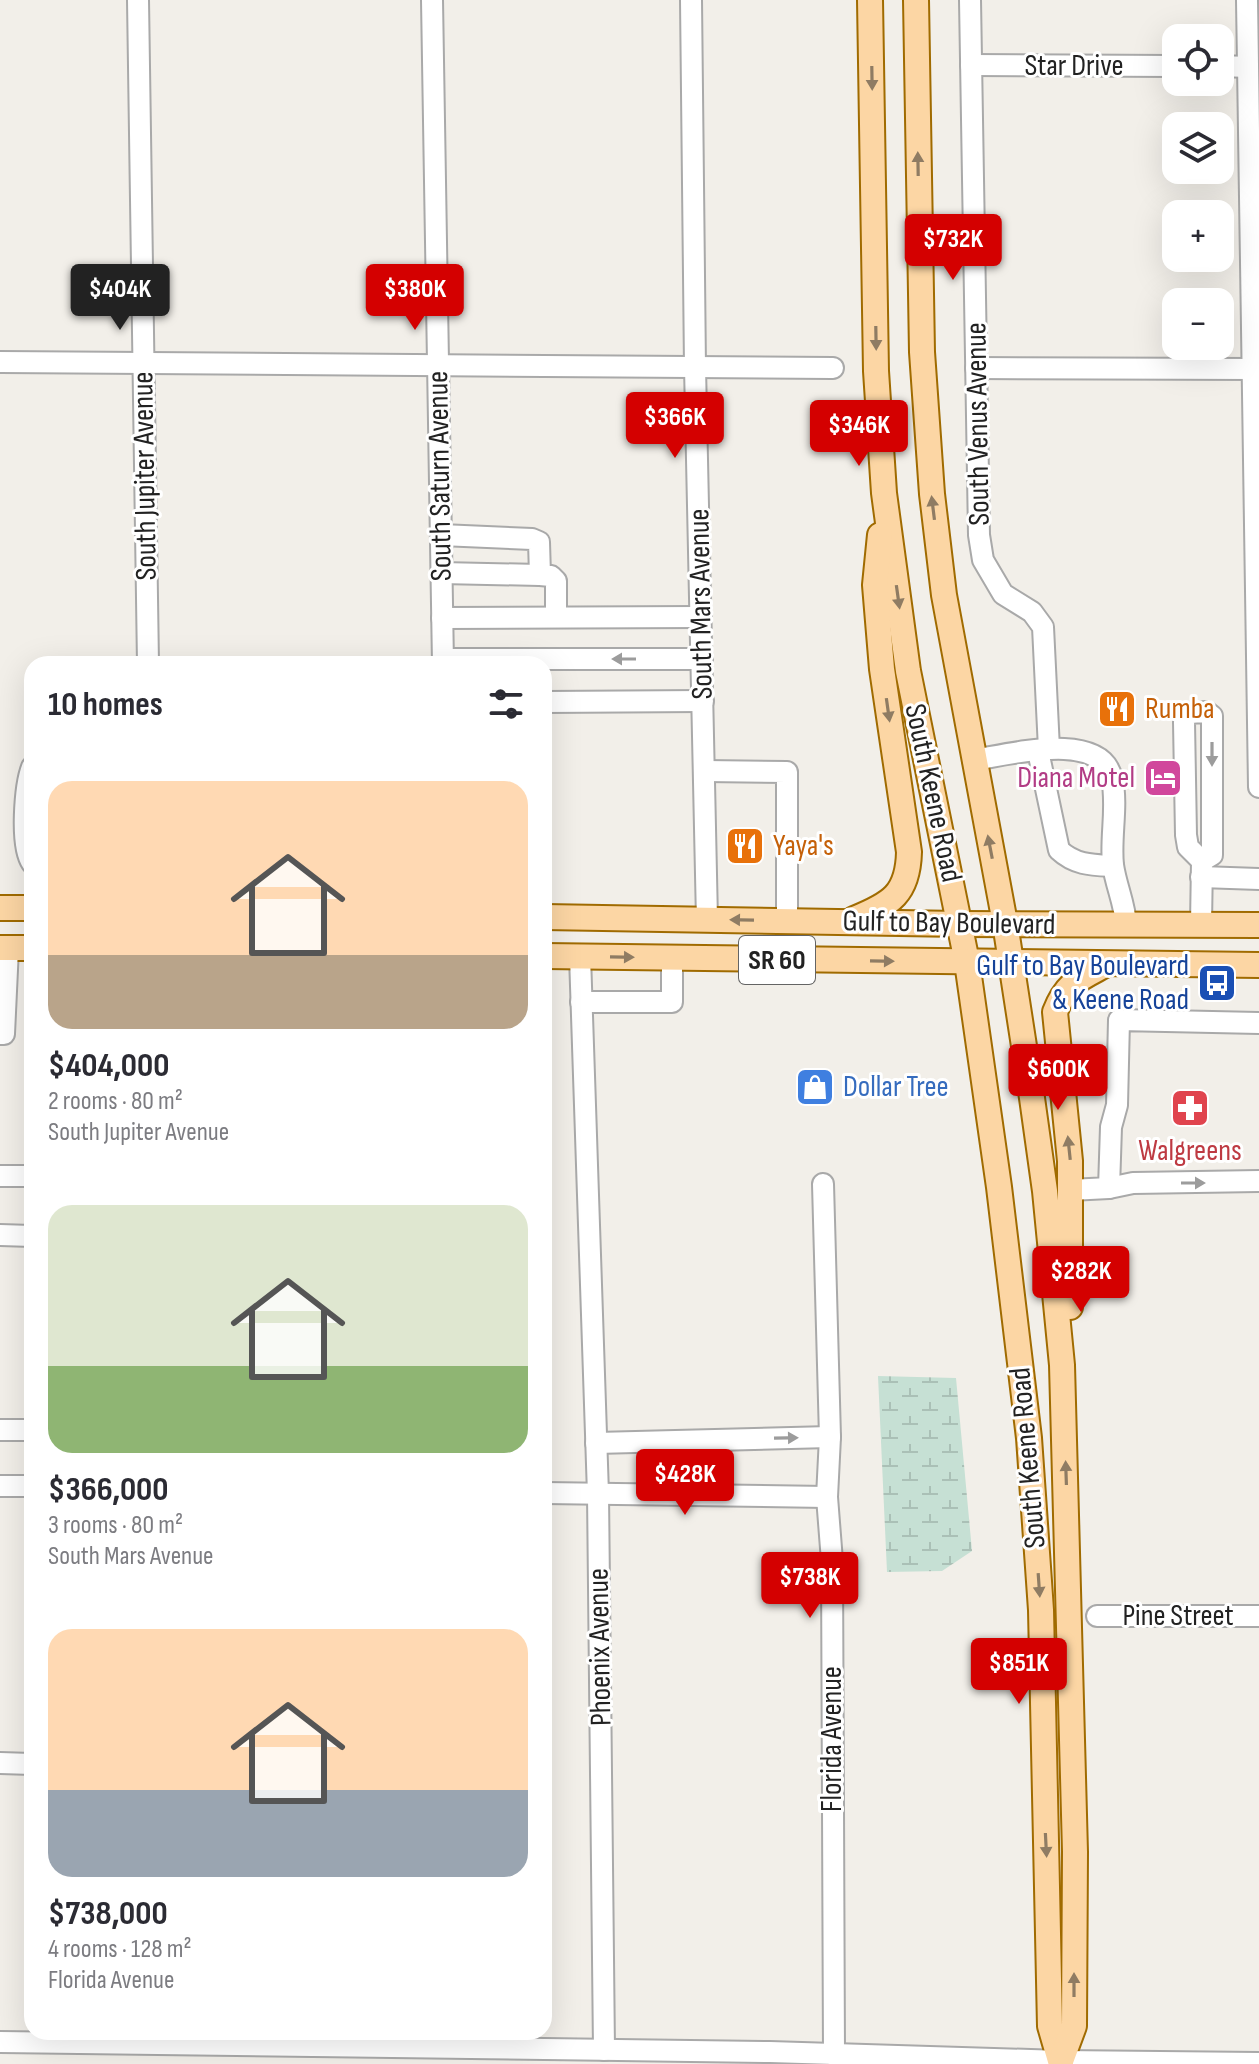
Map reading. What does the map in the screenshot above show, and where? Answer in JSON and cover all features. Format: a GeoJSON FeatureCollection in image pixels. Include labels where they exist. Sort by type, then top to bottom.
{"type":"FeatureCollection","features":[{"type":"Feature","properties":{"kind":"main road","name":"South Keene Road"},"geometry":{"type":"LineString","coordinates":[[870,0],[876,371],[884,493],[908,671],[967,962],[999,1187],[1029,1438],[1041,1610],[1050,2026],[1061,2062]]}},
{"type":"Feature","properties":{"kind":"main road","name":"South Keene Road"},"geometry":{"type":"LineString","coordinates":[[916,0],[922,352],[932,494],[944,595],[1005,923],[1043,1176],[1062,1365],[1075,1852],[1074,2026],[1061,2062]]}},
{"type":"Feature","properties":{"kind":"main road"},"geometry":{"type":"LineString","coordinates":[[848,922],[878,910],[894,899],[905,884],[909,870],[882,669],[875,585],[884,493]]}},
{"type":"Feature","properties":{"kind":"main road"},"geometry":{"type":"LineString","coordinates":[[0,908],[24,908]]}},
{"type":"Feature","properties":{"kind":"main road","name":"Gulf to Bay Boulevard"},"geometry":{"type":"LineString","coordinates":[[552,917],[1259,925]]}},
{"type":"Feature","properties":{"kind":"main road","name":"Gulf to Bay Boulevard"},"geometry":{"type":"LineString","coordinates":[[552,956],[1259,965]]}},
{"type":"Feature","properties":{"kind":"main road"},"geometry":{"type":"LineString","coordinates":[[1062,1365],[1069,1324],[1070,1161],[1055,1012],[1062,994],[1075,980],[1107,964]]}},
{"type":"Feature","properties":{"kind":"street","name":"South Jupiter Avenue"},"geometry":{"type":"LineString","coordinates":[[138,0],[148,656]]}},
{"type":"Feature","properties":{"kind":"street","name":"South Saturn Avenue"},"geometry":{"type":"LineString","coordinates":[[432,0],[443,656]]}},
{"type":"Feature","properties":{"kind":"street","name":"South Mars Avenue"},"geometry":{"type":"LineString","coordinates":[[691,0],[707,920]]}},
{"type":"Feature","properties":{"kind":"street","name":"South Venus Avenue"},"geometry":{"type":"LineString","coordinates":[[970,0],[979,535],[983,560],[1003,594],[1032,612],[1043,627],[1044,750]]}},
{"type":"Feature","properties":{"kind":"street"},"geometry":{"type":"LineString","coordinates":[[1247,0],[1256,369],[1259,787]]}},
{"type":"Feature","properties":{"kind":"street","name":"Star Drive"},"geometry":{"type":"LineString","coordinates":[[971,65],[1162,66]]}},
{"type":"Feature","properties":{"kind":"street"},"geometry":{"type":"LineString","coordinates":[[1234,66],[1248,67]]}},
{"type":"Feature","properties":{"kind":"street"},"geometry":{"type":"LineString","coordinates":[[0,362],[833,368]]}},
{"type":"Feature","properties":{"kind":"street"},"geometry":{"type":"LineString","coordinates":[[976,368],[1256,369]]}},
{"type":"Feature","properties":{"kind":"street"},"geometry":{"type":"LineString","coordinates":[[441,535],[532,539],[539,542],[540,575]]}},
{"type":"Feature","properties":{"kind":"street"},"geometry":{"type":"LineString","coordinates":[[441,573],[551,576],[556,581],[556,617]]}},
{"type":"Feature","properties":{"kind":"street"},"geometry":{"type":"LineString","coordinates":[[442,618],[701,617]]}},
{"type":"Feature","properties":{"kind":"street"},"geometry":{"type":"LineString","coordinates":[[552,661],[702,659]]}},
{"type":"Feature","properties":{"kind":"street"},"geometry":{"type":"LineString","coordinates":[[552,702],[703,701]]}},
{"type":"Feature","properties":{"kind":"street"},"geometry":{"type":"LineString","coordinates":[[1201,869],[1212,855],[1212,716],[1207,712],[1187,713],[1184,722],[1186,835],[1188,847],[1201,869],[1201,924]]}},
{"type":"Feature","properties":{"kind":"street"},"geometry":{"type":"LineString","coordinates":[[973,760],[1044,750],[1082,749],[1102,759],[1112,777],[1113,866],[1125,907],[1126,925]]}},
{"type":"Feature","properties":{"kind":"street"},"geometry":{"type":"LineString","coordinates":[[1044,750],[1059,850],[1072,861],[1113,866]]}},
{"type":"Feature","properties":{"kind":"street"},"geometry":{"type":"LineString","coordinates":[[705,771],[787,772],[787,921]]}},
{"type":"Feature","properties":{"kind":"street"},"geometry":{"type":"LineString","coordinates":[[1201,869],[1259,879]]}},
{"type":"Feature","properties":{"kind":"street"},"geometry":{"type":"LineString","coordinates":[[0,1034],[4,1034],[3,977],[13,948]]}},
{"type":"Feature","properties":{"kind":"street","name":"Phoenix Avenue"},"geometry":{"type":"LineString","coordinates":[[580,956],[598,1494],[604,2050]]}},
{"type":"Feature","properties":{"kind":"street"},"geometry":{"type":"LineString","coordinates":[[581,1002],[672,1002],[672,958]]}},
{"type":"Feature","properties":{"kind":"street"},"geometry":{"type":"LineString","coordinates":[[1109,1188],[1111,1127],[1117,1105],[1119,1020],[1259,1023]]}},
{"type":"Feature","properties":{"kind":"street"},"geometry":{"type":"LineString","coordinates":[[0,1176],[24,1176]]}},
{"type":"Feature","properties":{"kind":"street"},"geometry":{"type":"LineString","coordinates":[[1070,1190],[1133,1183],[1259,1181]]}},
{"type":"Feature","properties":{"kind":"street","name":"Florida Avenue"},"geometry":{"type":"LineString","coordinates":[[823,1184],[830,1437],[827,1497],[832,1561],[834,2055]]}},
{"type":"Feature","properties":{"kind":"street"},"geometry":{"type":"LineString","coordinates":[[0,1235],[24,1236]]}},
{"type":"Feature","properties":{"kind":"street"},"geometry":{"type":"LineString","coordinates":[[0,1430],[24,1430]]}},
{"type":"Feature","properties":{"kind":"street"},"geometry":{"type":"LineString","coordinates":[[596,1443],[830,1437]]}},
{"type":"Feature","properties":{"kind":"street"},"geometry":{"type":"LineString","coordinates":[[0,1486],[24,1486]]}},
{"type":"Feature","properties":{"kind":"street"},"geometry":{"type":"LineString","coordinates":[[552,1493],[827,1497]]}},
{"type":"Feature","properties":{"kind":"street","name":"Pine Street"},"geometry":{"type":"LineString","coordinates":[[1097,1616],[1259,1616]]}},
{"type":"Feature","properties":{"kind":"street"},"geometry":{"type":"LineString","coordinates":[[0,1763],[24,1764]]}},
{"type":"Feature","properties":{"kind":"street"},"geometry":{"type":"LineString","coordinates":[[0,2042],[194,2054],[483,2056],[604,2050],[770,2058],[834,2055],[1061,2062],[1259,2063]]}},
{"type":"Feature","properties":{"kind":"green space"},"geometry":{"type":"Polygon","coordinates":[[[878,1376],[956,1378],[972,1551],[942,1571],[887,1572],[878,1376]]]}},
{"type":"Feature","properties":{"kind":"place","name":"Rumba"},"geometry":{"type":"Point","coordinates":[1117,709]}},
{"type":"Feature","properties":{"kind":"place","name":"Diana Motel"},"geometry":{"type":"Point","coordinates":[1163,778]}},
{"type":"Feature","properties":{"kind":"place","name":"Yaya's"},"geometry":{"type":"Point","coordinates":[745,846]}},
{"type":"Feature","properties":{"kind":"place","name":"Gulf to Bay Boulevard & Keene Road"},"geometry":{"type":"Point","coordinates":[1217,983]}},
{"type":"Feature","properties":{"kind":"place","name":"Dollar Tree"},"geometry":{"type":"Point","coordinates":[815,1087]}},
{"type":"Feature","properties":{"kind":"place","name":"Walgreens"},"geometry":{"type":"Point","coordinates":[1190,1108]}}]}
